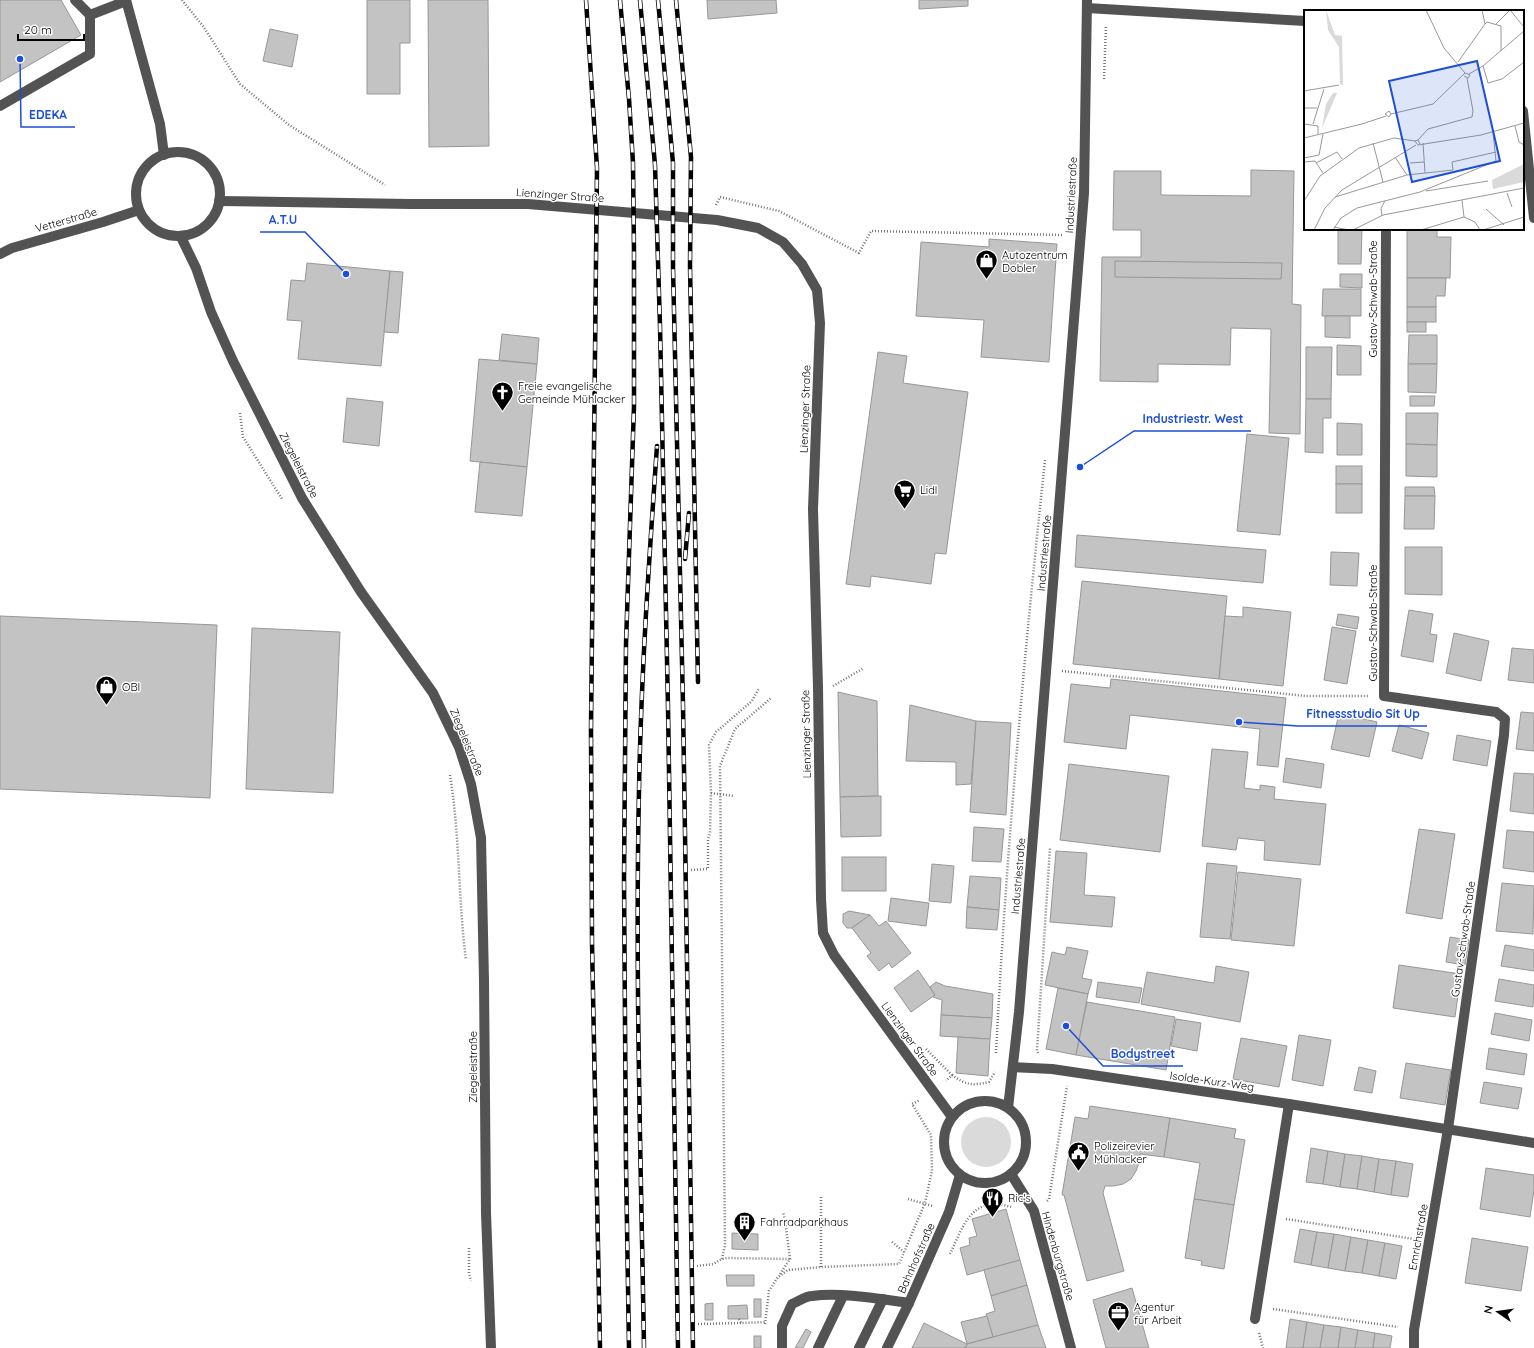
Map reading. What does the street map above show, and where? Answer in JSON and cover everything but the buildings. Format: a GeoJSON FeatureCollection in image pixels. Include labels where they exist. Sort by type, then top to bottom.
{"type":"FeatureCollection","features":[{"type":"Feature","properties":{"kind":"street"},"geometry":{"type":"LineString","coordinates":[[0,106],[39,85],[90,54],[90,15],[75,0]]}},
{"type":"Feature","properties":{"kind":"street"},"geometry":{"type":"LineString","coordinates":[[90,15],[126,0],[160,124],[164,155]]}},
{"type":"Feature","properties":{"kind":"street"},"geometry":{"type":"LineString","coordinates":[[1087,4],[1304,21]]}},
{"type":"Feature","properties":{"kind":"street","name":"Industriestraße"},"geometry":{"type":"LineString","coordinates":[[1008,1108],[1019,1012],[1084,192],[1087,4]]}},
{"type":"Feature","properties":{"kind":"street"},"geometry":{"type":"LineString","coordinates":[[1524,121],[1534,218]]}},
{"type":"Feature","properties":{"kind":"street"},"geometry":{"type":"LineString","coordinates":[[178,152],[192,155],[205,162],[214,173],[217,180],[219,186],[219,201],[215,214],[206,226],[194,233],[181,237],[167,235],[155,230],[145,221],[138,210],[136,197],[138,183],[143,171],[152,161],[164,155],[178,152]]}},
{"type":"Feature","properties":{"kind":"street","name":"Lienzinger Straße"},"geometry":{"type":"LineString","coordinates":[[219,201],[528,204],[717,220],[758,228],[783,242],[802,264],[816,290],[820,323],[813,509],[823,933],[834,954],[952,1117]]}},
{"type":"Feature","properties":{"kind":"street","name":"Vetterstraße"},"geometry":{"type":"LineString","coordinates":[[0,254],[12,248],[104,222],[138,210]]}},
{"type":"Feature","properties":{"kind":"street","name":"Gustav-Schwab-Straße"},"geometry":{"type":"LineString","coordinates":[[1386,230],[1384,696],[1496,712],[1505,719],[1504,735],[1448,1129]]}},
{"type":"Feature","properties":{"kind":"street","name":"Ziegeleistraße"},"geometry":{"type":"LineString","coordinates":[[181,237],[196,268],[210,312],[302,498],[361,592],[433,693],[459,747],[471,784],[481,838],[486,1213],[491,1348]]}},
{"type":"Feature","properties":{"kind":"street","name":"Isolde-Kurz-Weg"},"geometry":{"type":"LineString","coordinates":[[1013,1067],[1052,1069],[1289,1104],[1534,1143]]}},
{"type":"Feature","properties":{"kind":"street"},"geometry":{"type":"LineString","coordinates":[[984,1101],[996,1102],[1008,1108],[1017,1116],[1024,1127],[1026,1140],[1025,1153],[1020,1164],[1011,1174],[1002,1180],[991,1183],[969,1181],[951,1166],[945,1154],[944,1141],[946,1129],[952,1117],[961,1108],[972,1103],[984,1101]]}},
{"type":"Feature","properties":{"kind":"street"},"geometry":{"type":"LineString","coordinates":[[1255,1319],[1289,1104]]}},
{"type":"Feature","properties":{"kind":"street","name":"Emrichstraße"},"geometry":{"type":"LineString","coordinates":[[1414,1348],[1414,1330],[1448,1129]]}},
{"type":"Feature","properties":{"kind":"street","name":"Hindenburgstraße"},"geometry":{"type":"LineString","coordinates":[[1011,1174],[1034,1211],[1071,1348]]}},
{"type":"Feature","properties":{"kind":"street","name":"Bahnhofstraße"},"geometry":{"type":"LineString","coordinates":[[887,1348],[909,1303],[949,1212],[960,1175]]}},
{"type":"Feature","properties":{"kind":"street"},"geometry":{"type":"LineString","coordinates":[[782,1348],[782,1326],[792,1304],[810,1296],[843,1296],[909,1303]]}},
{"type":"Feature","properties":{"kind":"street"},"geometry":{"type":"LineString","coordinates":[[818,1348],[843,1296]]}},
{"type":"Feature","properties":{"kind":"street"},"geometry":{"type":"LineString","coordinates":[[859,1348],[882,1299]]}},
{"type":"Feature","properties":{"kind":"path"},"geometry":{"type":"LineString","coordinates":[[182,0],[203,26],[240,84],[289,125],[385,185]]}},
{"type":"Feature","properties":{"kind":"path"},"geometry":{"type":"LineString","coordinates":[[716,205],[720,197],[779,212],[859,253],[871,231],[1063,235]]}},
{"type":"Feature","properties":{"kind":"path"},"geometry":{"type":"LineString","coordinates":[[1062,242],[1063,227]]}},
{"type":"Feature","properties":{"kind":"path"},"geometry":{"type":"LineString","coordinates":[[243,438],[286,504]]}},
{"type":"Feature","properties":{"kind":"path"},"geometry":{"type":"LineString","coordinates":[[996,1056],[1007,869],[1045,453]]}},
{"type":"Feature","properties":{"kind":"path"},"geometry":{"type":"LineString","coordinates":[[833,686],[864,668]]}},
{"type":"Feature","properties":{"kind":"path"},"geometry":{"type":"LineString","coordinates":[[1062,671],[1306,696],[1384,696]]}},
{"type":"Feature","properties":{"kind":"path"},"geometry":{"type":"LineString","coordinates":[[691,870],[708,869],[711,793],[709,745],[716,732],[752,700],[759,688]]}},
{"type":"Feature","properties":{"kind":"path"},"geometry":{"type":"LineString","coordinates":[[722,1259],[725,1245],[720,766],[735,729],[771,698]]}},
{"type":"Feature","properties":{"kind":"path"},"geometry":{"type":"LineString","coordinates":[[447,768],[453,797],[458,851],[462,932],[466,966]]}},
{"type":"Feature","properties":{"kind":"path"},"geometry":{"type":"LineString","coordinates":[[711,793],[734,796]]}},
{"type":"Feature","properties":{"kind":"path"},"geometry":{"type":"LineString","coordinates":[[952,1075],[963,1083],[975,1085],[989,1082],[995,1071]]}},
{"type":"Feature","properties":{"kind":"path"},"geometry":{"type":"LineString","coordinates":[[778,1277],[788,1270],[821,1267],[899,1264],[925,1203],[932,1171],[931,1135],[912,1104]]}},
{"type":"Feature","properties":{"kind":"path"},"geometry":{"type":"LineString","coordinates":[[821,1195],[821,1267]]}},
{"type":"Feature","properties":{"kind":"path"},"geometry":{"type":"LineString","coordinates":[[908,1198],[925,1203]]}},
{"type":"Feature","properties":{"kind":"path"},"geometry":{"type":"LineString","coordinates":[[765,1328],[769,1291],[790,1258],[783,1212]]}},
{"type":"Feature","properties":{"kind":"path"},"geometry":{"type":"LineString","coordinates":[[1271,1217],[1430,1242]]}},
{"type":"Feature","properties":{"kind":"path"},"geometry":{"type":"LineString","coordinates":[[892,1242],[904,1252]]}},
{"type":"Feature","properties":{"kind":"path"},"geometry":{"type":"LineString","coordinates":[[469,1245],[469,1273]]}},
{"type":"Feature","properties":{"kind":"path"},"geometry":{"type":"LineString","coordinates":[[697,1266],[713,1264],[727,1258],[790,1258]]}},
{"type":"Feature","properties":{"kind":"path"},"geometry":{"type":"LineString","coordinates":[[1257,1306],[1414,1330]]}},
{"type":"Feature","properties":{"kind":"path"},"geometry":{"type":"LineString","coordinates":[[739,1319],[741,1323]]}},
{"type":"Feature","properties":{"kind":"path"},"geometry":{"type":"LineString","coordinates":[[698,1324],[765,1322]]}},
{"type":"Feature","properties":{"kind":"shaded area"},"geometry":{"type":"Polygon","coordinates":[[[981,1117],[991,1117],[1004,1124],[1011,1137],[1011,1147],[1004,1160],[991,1167],[981,1167],[972,1163],[965,1156],[961,1147],[961,1137],[965,1128],[972,1121],[981,1117]]]}},
{"type":"Feature","properties":{"kind":"railway"},"geometry":{"type":"LineString","coordinates":[[586,0],[597,168],[591,728],[592,942],[600,1348]]}},
{"type":"Feature","properties":{"kind":"railway"},"geometry":{"type":"LineString","coordinates":[[620,0],[633,163],[634,253],[634,406],[626,644],[624,878],[629,1348]]}},
{"type":"Feature","properties":{"kind":"railway"},"geometry":{"type":"LineString","coordinates":[[640,0],[655,165],[660,326],[668,707],[678,1348]]}},
{"type":"Feature","properties":{"kind":"railway"},"geometry":{"type":"LineString","coordinates":[[658,0],[673,163],[673,267],[683,705],[693,1348]]}},
{"type":"Feature","properties":{"kind":"railway"},"geometry":{"type":"LineString","coordinates":[[676,0],[691,157],[690,266],[698,682]]}},
{"type":"Feature","properties":{"kind":"railway"},"geometry":{"type":"LineString","coordinates":[[644,1348],[639,1069],[638,860],[643,661],[657,446]]}},
{"type":"Feature","properties":{"kind":"railway"},"geometry":{"type":"LineString","coordinates":[[685,559],[689,513]]}},
{"type":"Feature","properties":{"kind":"place","name":"EDEKA"},"geometry":{"type":"Point","coordinates":[20,59]}},
{"type":"Feature","properties":{"kind":"place","name":"A.T.U"},"geometry":{"type":"Point","coordinates":[346,274]}},
{"type":"Feature","properties":{"kind":"place","name":"Autozentrum Dobler"},"geometry":{"type":"Point","coordinates":[986,280]}},
{"type":"Feature","properties":{"kind":"place","name":"Freie evangelische Gemeinde Mühlacker"},"geometry":{"type":"Point","coordinates":[503,412]}},
{"type":"Feature","properties":{"kind":"place","name":"Industriestr. West"},"geometry":{"type":"Point","coordinates":[1080,467]}},
{"type":"Feature","properties":{"kind":"place","name":"Lidl"},"geometry":{"type":"Point","coordinates":[904,510]}},
{"type":"Feature","properties":{"kind":"place","name":"OBI"},"geometry":{"type":"Point","coordinates":[107,706]}},
{"type":"Feature","properties":{"kind":"place","name":"Fitnessstudio Sit Up"},"geometry":{"type":"Point","coordinates":[1239,722]}},
{"type":"Feature","properties":{"kind":"place","name":"Bodystreet"},"geometry":{"type":"Point","coordinates":[1066,1026]}},
{"type":"Feature","properties":{"kind":"place","name":"Polizeirevier Mühlacker"},"geometry":{"type":"Point","coordinates":[1078,1172]}},
{"type":"Feature","properties":{"kind":"place","name":"Ric's"},"geometry":{"type":"Point","coordinates":[993,1218]}},
{"type":"Feature","properties":{"kind":"place","name":"Fahrradparkhaus"},"geometry":{"type":"Point","coordinates":[745,1242]}},
{"type":"Feature","properties":{"kind":"place","name":"Agentur für Arbeit"},"geometry":{"type":"Point","coordinates":[1119,1332]}}]}
